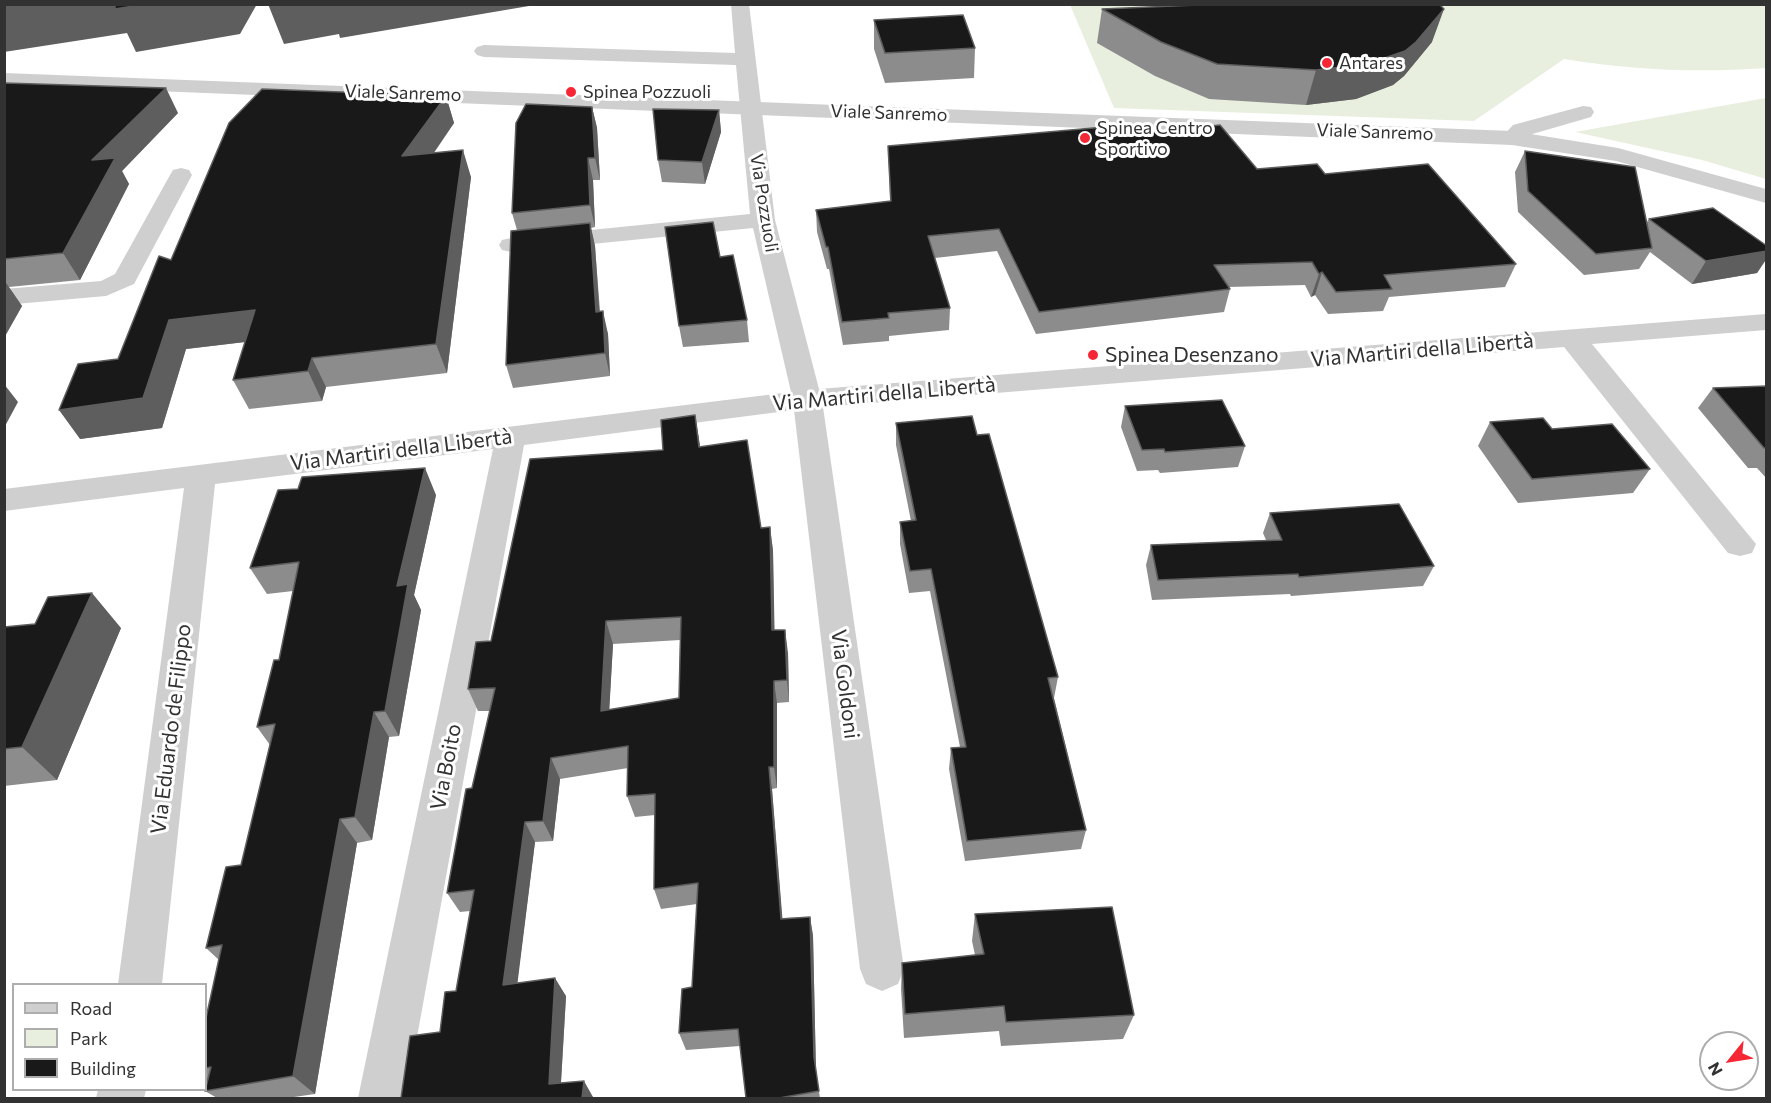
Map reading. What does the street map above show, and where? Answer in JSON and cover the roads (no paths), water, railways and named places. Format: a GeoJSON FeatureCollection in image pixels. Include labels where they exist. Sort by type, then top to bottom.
{"type":"FeatureCollection","features":[{"type":"Feature","properties":{"kind":"street","name":"Via Pozzuoli"},"geometry":{"type":"LineString","coordinates":[[740,4],[763,220],[807,399]]}},
{"type":"Feature","properties":{"kind":"street"},"geometry":{"type":"LineString","coordinates":[[484,51],[745,59]]}},
{"type":"Feature","properties":{"kind":"street","name":"Viale Sanremo"},"geometry":{"type":"LineString","coordinates":[[4,79],[1512,138],[1618,155],[1767,196]]}},
{"type":"Feature","properties":{"kind":"street"},"geometry":{"type":"LineString","coordinates":[[1512,138],[1521,130],[1583,112]]}},
{"type":"Feature","properties":{"kind":"street"},"geometry":{"type":"LineString","coordinates":[[4,297],[106,288],[126,279],[181,175]]}},
{"type":"Feature","properties":{"kind":"street"},"geometry":{"type":"LineString","coordinates":[[511,245],[763,220]]}},
{"type":"Feature","properties":{"kind":"street","name":"Via Martiri della Libertà"},"geometry":{"type":"LineString","coordinates":[[4,500],[807,399],[1767,322]]}},
{"type":"Feature","properties":{"kind":"street"},"geometry":{"type":"LineString","coordinates":[[1572,338],[1740,544]]}},
{"type":"Feature","properties":{"kind":"street","name":"Via Goldoni"},"geometry":{"type":"LineString","coordinates":[[807,399],[882,969]]}},
{"type":"Feature","properties":{"kind":"street","name":"Via Boito"},"geometry":{"type":"LineString","coordinates":[[382,1098],[511,436]]}},
{"type":"Feature","properties":{"kind":"street","name":"Via Eduardo de Filippo"},"geometry":{"type":"LineString","coordinates":[[140,983],[201,474]]}},
{"type":"Feature","properties":{"kind":"place","name":"Antares"},"geometry":{"type":"Point","coordinates":[1327,63]}},
{"type":"Feature","properties":{"kind":"place","name":"Spinea Pozzuoli"},"geometry":{"type":"Point","coordinates":[571,92]}},
{"type":"Feature","properties":{"kind":"place","name":"Spinea Centro Sportivo"},"geometry":{"type":"Point","coordinates":[1085,138]}},
{"type":"Feature","properties":{"kind":"place","name":"Spinea Desenzano"},"geometry":{"type":"Point","coordinates":[1093,355]}}]}
